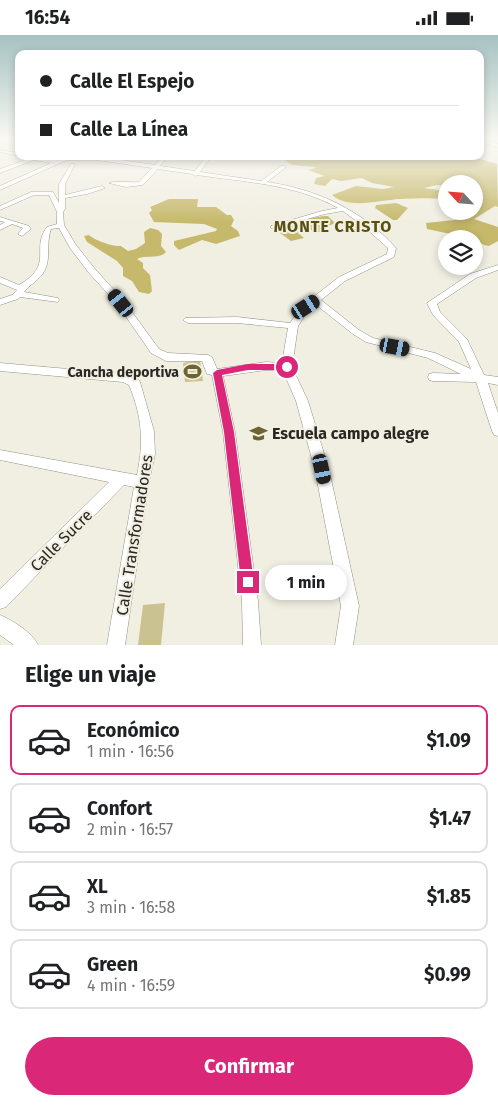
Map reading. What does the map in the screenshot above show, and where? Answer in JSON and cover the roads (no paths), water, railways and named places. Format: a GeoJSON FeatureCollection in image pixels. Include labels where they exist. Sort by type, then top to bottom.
{"type":"FeatureCollection","features":[{"type":"Feature","properties":{"kind":"street"},"geometry":{"type":"LineString","coordinates":[[0,171],[12,166]]}},
{"type":"Feature","properties":{"kind":"street"},"geometry":{"type":"LineString","coordinates":[[0,188],[44,166]]}},
{"type":"Feature","properties":{"kind":"street"},"geometry":{"type":"LineString","coordinates":[[72,166],[63,180],[62,209],[60,211],[61,225],[77,252],[121,303],[158,354],[166,357],[204,357],[208,360],[211,371],[217,373],[248,367],[287,367]]}},
{"type":"Feature","properties":{"kind":"street"},"geometry":{"type":"LineString","coordinates":[[149,166],[261,183],[306,192],[345,209],[387,243],[393,251],[391,255],[342,279],[306,307],[293,326],[287,367],[302,401],[322,469],[350,606],[344,645]]}},
{"type":"Feature","properties":{"kind":"street"},"geometry":{"type":"LineString","coordinates":[[196,174],[202,166]]}},
{"type":"Feature","properties":{"kind":"street"},"geometry":{"type":"LineString","coordinates":[[261,183],[283,167]]}},
{"type":"Feature","properties":{"kind":"street"},"geometry":{"type":"LineString","coordinates":[[112,183],[139,185],[157,168]]}},
{"type":"Feature","properties":{"kind":"street"},"geometry":{"type":"LineString","coordinates":[[63,197],[102,188]]}},
{"type":"Feature","properties":{"kind":"street"},"geometry":{"type":"LineString","coordinates":[[0,207],[37,192],[52,193],[56,207],[60,211]]}},
{"type":"Feature","properties":{"kind":"street"},"geometry":{"type":"LineString","coordinates":[[273,227],[324,212],[345,209]]}},
{"type":"Feature","properties":{"kind":"street"},"geometry":{"type":"LineString","coordinates":[[0,219],[27,227],[22,234]]}},
{"type":"Feature","properties":{"kind":"street"},"geometry":{"type":"LineString","coordinates":[[0,228],[11,222]]}},
{"type":"Feature","properties":{"kind":"street"},"geometry":{"type":"LineString","coordinates":[[0,301],[20,291],[41,272],[44,265],[46,234],[50,227],[61,225]]}},
{"type":"Feature","properties":{"kind":"street"},"geometry":{"type":"LineString","coordinates":[[498,267],[473,277],[432,303],[433,308],[461,338],[480,378],[498,431]]}},
{"type":"Feature","properties":{"kind":"street"},"geometry":{"type":"LineString","coordinates":[[0,280],[20,291],[55,299]]}},
{"type":"Feature","properties":{"kind":"street"},"geometry":{"type":"LineString","coordinates":[[316,300],[356,333],[370,340],[431,355],[480,378]]}},
{"type":"Feature","properties":{"kind":"street"},"geometry":{"type":"LineString","coordinates":[[188,320],[237,320],[293,326]]}},
{"type":"Feature","properties":{"kind":"street","name":"Calle Transformadores"},"geometry":{"type":"LineString","coordinates":[[0,367],[125,378],[134,382],[148,431],[148,454],[116,645]]}},
{"type":"Feature","properties":{"kind":"street"},"geometry":{"type":"LineString","coordinates":[[217,373],[229,432],[250,601],[252,645]]}},
{"type":"Feature","properties":{"kind":"street"},"geometry":{"type":"LineString","coordinates":[[433,377],[480,378],[498,381]]}},
{"type":"Feature","properties":{"kind":"street"},"geometry":{"type":"LineString","coordinates":[[0,455],[142,482]]}},
{"type":"Feature","properties":{"kind":"street","name":"Calle Sucre"},"geometry":{"type":"LineString","coordinates":[[0,601],[121,479]]}},
{"type":"Feature","properties":{"kind":"street"},"geometry":{"type":"LineString","coordinates":[[0,625],[29,645]]}},
{"type":"Feature","properties":{"kind":"place","name":"Cancha deportiva"},"geometry":{"type":"Point","coordinates":[193,372]}},
{"type":"Feature","properties":{"kind":"place","name":"Escuela campo alegre"},"geometry":{"type":"Point","coordinates":[258,433]}},
{"type":"Feature","properties":{"kind":"district","name":"MONTE CRISTO"},"geometry":{"type":"Point","coordinates":[333,226]}}]}
